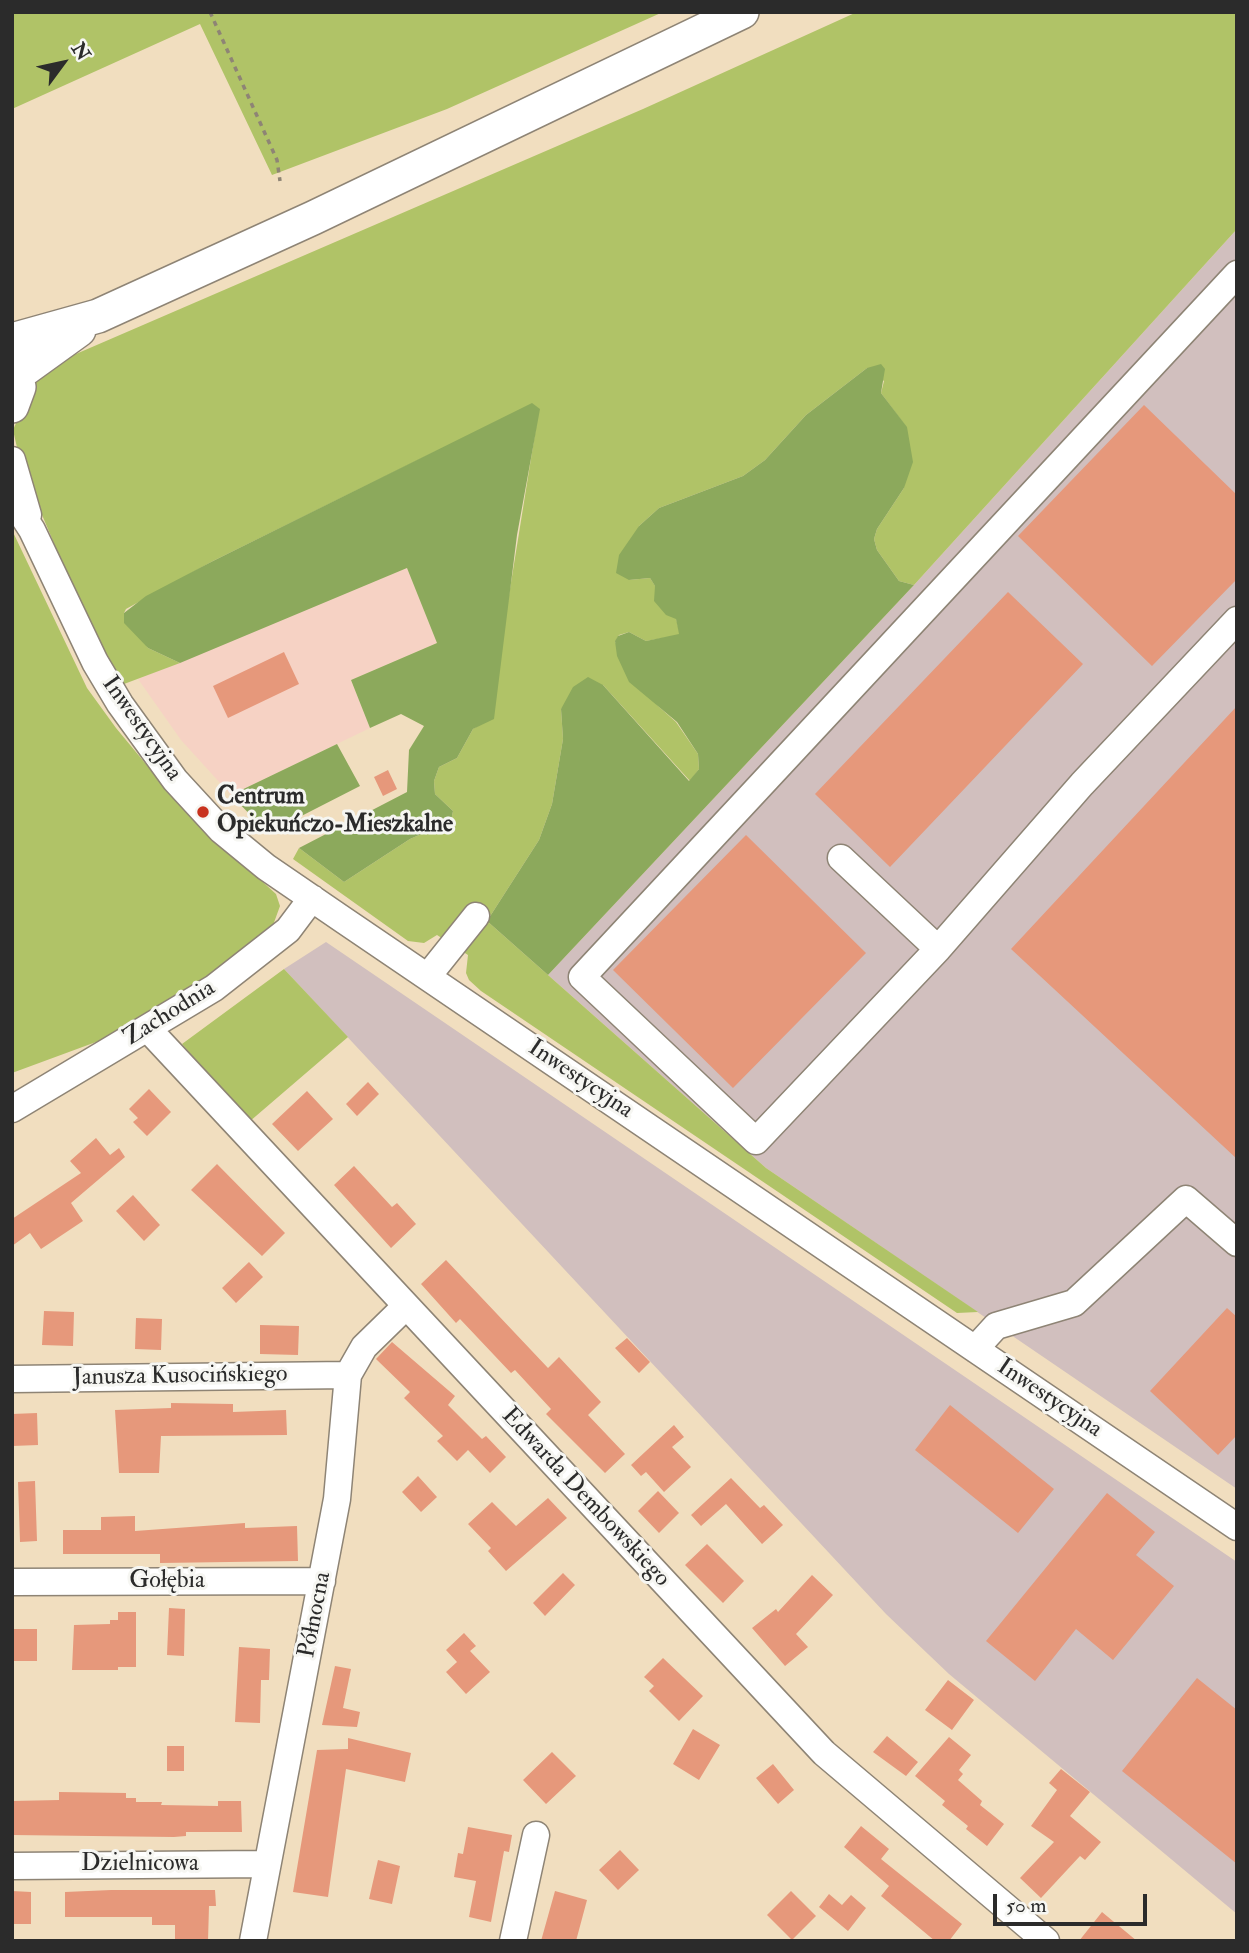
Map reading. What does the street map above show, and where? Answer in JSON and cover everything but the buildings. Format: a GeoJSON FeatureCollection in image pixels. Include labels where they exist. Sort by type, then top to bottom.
{"type":"FeatureCollection","features":[{"type":"Feature","properties":{"kind":"main road"},"geometry":{"type":"LineString","coordinates":[[12,406],[19,387],[15,364],[98,316],[313,218],[742,12]]}},
{"type":"Feature","properties":{"kind":"main road"},"geometry":{"type":"LineString","coordinates":[[12,340],[98,316]]}},
{"type":"Feature","properties":{"kind":"street"},"geometry":{"type":"LineString","coordinates":[[1237,274],[582,977],[756,1141],[938,949],[1082,784],[1237,620]]}},
{"type":"Feature","properties":{"kind":"street","name":"Inwestycyjna"},"geometry":{"type":"LineString","coordinates":[[12,460],[32,530]]}},
{"type":"Feature","properties":{"kind":"street","name":"Inwestycyjna"},"geometry":{"type":"LineString","coordinates":[[12,499],[32,530],[95,662],[140,735],[175,780],[221,830],[266,867],[1237,1527]]}},
{"type":"Feature","properties":{"kind":"street"},"geometry":{"type":"LineString","coordinates":[[841,858],[938,949]]}},
{"type":"Feature","properties":{"kind":"street","name":"Zachodnia"},"geometry":{"type":"LineString","coordinates":[[12,1109],[214,988],[288,930],[312,898]]}},
{"type":"Feature","properties":{"kind":"street"},"geometry":{"type":"LineString","coordinates":[[428,976],[476,916]]}},
{"type":"Feature","properties":{"kind":"street","name":"Edwarda Dembowskiego"},"geometry":{"type":"LineString","coordinates":[[148,1029],[824,1753],[1046,1941]]}},
{"type":"Feature","properties":{"kind":"street"},"geometry":{"type":"LineString","coordinates":[[975,1349],[996,1325],[1074,1303],[1186,1199],[1237,1243]]}},
{"type":"Feature","properties":{"kind":"street","name":"Północna"},"geometry":{"type":"LineString","coordinates":[[253,1941],[337,1499],[348,1375],[364,1347],[405,1307]]}},
{"type":"Feature","properties":{"kind":"street","name":"Janusza Kusocińskiego"},"geometry":{"type":"LineString","coordinates":[[12,1379],[348,1375]]}},
{"type":"Feature","properties":{"kind":"street","name":"Gołębia"},"geometry":{"type":"LineString","coordinates":[[12,1582],[323,1581]]}},
{"type":"Feature","properties":{"kind":"street"},"geometry":{"type":"LineString","coordinates":[[513,1941],[536,1835]]}},
{"type":"Feature","properties":{"kind":"street","name":"Dzielnicowa"},"geometry":{"type":"LineString","coordinates":[[12,1866],[267,1864]]}},
{"type":"Feature","properties":{"kind":"path"},"geometry":{"type":"LineString","coordinates":[[210,12],[277,160],[280,181]]}},
{"type":"Feature","properties":{"kind":"shaded area"},"geometry":{"type":"Polygon","coordinates":[[[1237,229],[1237,1489],[766,1168],[548,975],[914,585],[1237,229]]]}},
{"type":"Feature","properties":{"kind":"shaded area"},"geometry":{"type":"Polygon","coordinates":[[[407,568],[437,643],[351,680],[370,728],[231,795],[181,740],[138,679],[407,568]]]}},
{"type":"Feature","properties":{"kind":"shaded area"},"geometry":{"type":"Polygon","coordinates":[[[326,942],[1237,1562],[1237,1914],[949,1674],[886,1614],[284,969],[326,942]]]}},
{"type":"Feature","properties":{"kind":"green space"},"geometry":{"type":"Polygon","coordinates":[[[12,12],[663,12],[447,109],[272,175],[200,24],[12,109],[12,12]]]}},
{"type":"Feature","properties":{"kind":"green space"},"geometry":{"type":"Polygon","coordinates":[[[857,12],[1237,12],[1237,229],[914,585],[899,581],[877,550],[874,539],[877,529],[904,488],[907,428],[881,393],[884,381],[867,368],[806,415],[765,460],[743,476],[659,508],[639,526],[629,580],[650,578],[676,618],[680,635],[646,641],[629,632],[619,635],[615,642],[658,706],[676,722],[698,754],[699,769],[690,781],[603,685],[561,709],[563,739],[552,804],[539,840],[487,921],[766,1168],[978,1312],[957,1313],[481,991],[469,980],[466,973],[468,955],[437,935],[424,943],[408,941],[293,859],[299,848],[344,882],[410,839],[451,821],[453,811],[435,794],[434,781],[439,767],[457,758],[473,729],[489,719],[539,409],[532,404],[213,561],[126,609],[124,613],[148,648],[180,663],[124,684],[102,647],[69,579],[21,465],[13,430],[35,380],[62,360],[643,109],[857,12]]]}},
{"type":"Feature","properties":{"kind":"green space"},"geometry":{"type":"Polygon","coordinates":[[[881,364],[885,369],[881,393],[907,427],[913,462],[904,488],[877,529],[874,539],[877,550],[899,581],[914,585],[548,975],[487,921],[539,840],[552,804],[563,739],[561,709],[573,687],[588,677],[603,685],[689,781],[699,769],[698,754],[677,722],[629,682],[617,656],[615,641],[618,636],[629,632],[646,641],[679,634],[676,619],[666,615],[654,601],[655,586],[650,578],[629,580],[616,573],[619,555],[639,526],[659,508],[743,476],[765,460],[806,415],[867,368],[881,364]]]}},
{"type":"Feature","properties":{"kind":"green space"},"geometry":{"type":"Polygon","coordinates":[[[532,403],[540,409],[517,535],[494,719],[473,729],[457,758],[439,767],[434,781],[435,794],[453,811],[451,821],[410,839],[344,882],[299,848],[407,792],[409,750],[424,726],[401,714],[370,728],[351,680],[437,643],[407,568],[180,663],[148,648],[124,623],[124,613],[146,596],[213,561],[532,403]]]}},
{"type":"Feature","properties":{"kind":"green space"},"geometry":{"type":"Polygon","coordinates":[[[12,530],[87,688],[116,728],[184,810],[276,894],[280,906],[272,928],[208,981],[115,1035],[12,1073],[12,530]]]}},
{"type":"Feature","properties":{"kind":"green space"},"geometry":{"type":"Polygon","coordinates":[[[337,744],[360,786],[274,830],[265,830],[231,795],[337,744]]]}},
{"type":"Feature","properties":{"kind":"green space"},"geometry":{"type":"Polygon","coordinates":[[[284,969],[348,1037],[249,1122],[182,1044],[284,969]]]}},
{"type":"Feature","properties":{"kind":"place","name":"Centrum Opiekuńczo-Mieszkalne"},"geometry":{"type":"Point","coordinates":[203,812]}}]}
